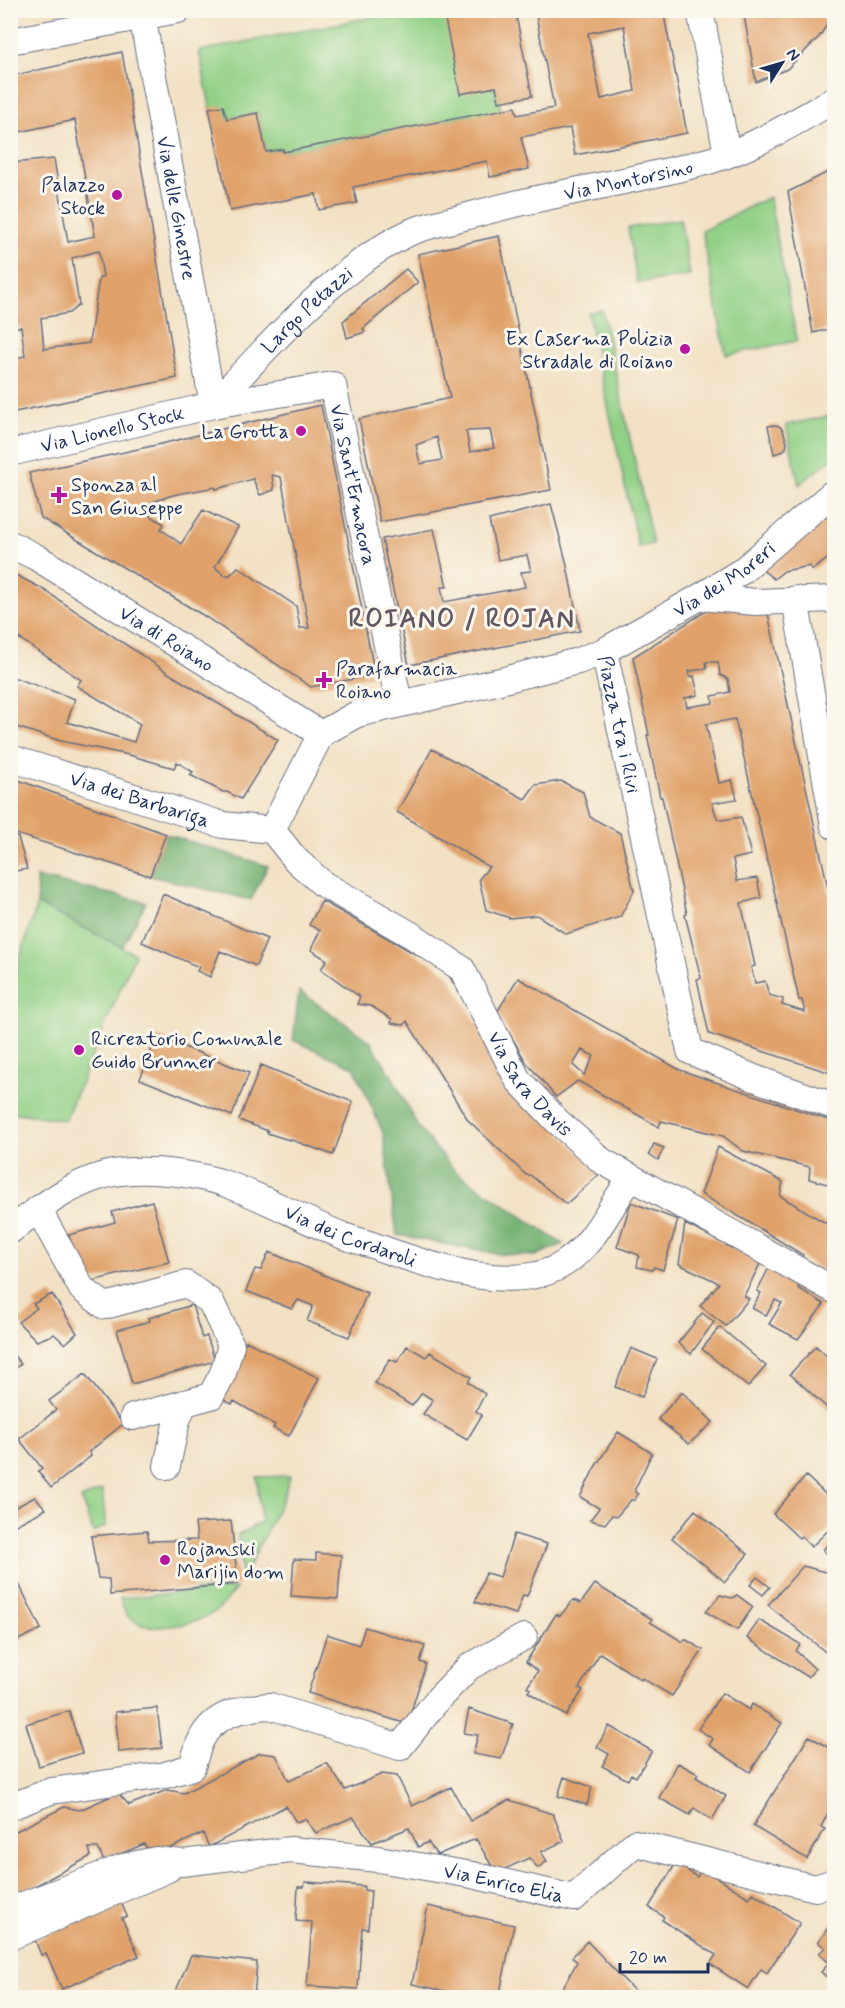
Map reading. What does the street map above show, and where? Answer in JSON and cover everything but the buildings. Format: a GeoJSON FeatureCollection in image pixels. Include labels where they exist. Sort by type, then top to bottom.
{"type":"FeatureCollection","features":[{"type":"Feature","properties":{"kind":"street"},"geometry":{"type":"LineString","coordinates":[[10,41],[142,14],[178,10]]}},
{"type":"Feature","properties":{"kind":"street"},"geometry":{"type":"LineString","coordinates":[[700,10],[728,154]]}},
{"type":"Feature","properties":{"kind":"street","name":"Via delle Ginestre"},"geometry":{"type":"LineString","coordinates":[[142,14],[213,405]]}},
{"type":"Feature","properties":{"kind":"street","name":"Via Montorsino"},"geometry":{"type":"LineString","coordinates":[[412,232],[506,205],[714,159],[802,118],[834,100]]}},
{"type":"Feature","properties":{"kind":"street","name":"Largo Petazzi"},"geometry":{"type":"LineString","coordinates":[[213,405],[281,333],[339,279],[379,250],[412,232]]}},
{"type":"Feature","properties":{"kind":"street","name":"Via Sant'Ermacora"},"geometry":{"type":"LineString","coordinates":[[213,405],[333,385],[399,703]]}},
{"type":"Feature","properties":{"kind":"street","name":"Via Lionello Stock"},"geometry":{"type":"LineString","coordinates":[[10,453],[213,405]]}},
{"type":"Feature","properties":{"kind":"street","name":"Via dei Moreri"},"geometry":{"type":"LineString","coordinates":[[604,651],[742,571],[834,492]]}},
{"type":"Feature","properties":{"kind":"street","name":"Via di Roiano"},"geometry":{"type":"LineString","coordinates":[[10,544],[36,557],[321,734]]}},
{"type":"Feature","properties":{"kind":"street"},"geometry":{"type":"LineString","coordinates":[[700,597],[756,602],[834,599]]}},
{"type":"Feature","properties":{"kind":"street"},"geometry":{"type":"LineString","coordinates":[[795,599],[834,826]]}},
{"type":"Feature","properties":{"kind":"street","name":"Piazza tra i Rivi"},"geometry":{"type":"LineString","coordinates":[[321,734],[357,714],[500,681],[578,661],[604,651],[690,1051],[754,1078],[834,1106]]}},
{"type":"Feature","properties":{"kind":"street"},"geometry":{"type":"LineString","coordinates":[[272,830],[321,734]]}},
{"type":"Feature","properties":{"kind":"street","name":"Via dei Barbariga"},"geometry":{"type":"LineString","coordinates":[[10,758],[224,825],[272,830]]}},
{"type":"Feature","properties":{"kind":"street","name":"Via Sara Davis"},"geometry":{"type":"LineString","coordinates":[[272,830],[296,860],[323,884],[413,936],[462,969],[518,1080],[557,1121],[602,1161],[834,1290]]}},
{"type":"Feature","properties":{"kind":"street","name":"Via dei Cordaroli"},"geometry":{"type":"LineString","coordinates":[[10,1231],[38,1209],[78,1184],[120,1172],[167,1171],[228,1184],[343,1236],[432,1267],[481,1276],[538,1275],[563,1264],[585,1247],[632,1178]]}},
{"type":"Feature","properties":{"kind":"street"},"geometry":{"type":"LineString","coordinates":[[38,1209],[82,1289],[105,1306],[186,1284],[211,1302],[231,1345],[224,1373],[211,1396],[133,1417]]}},
{"type":"Feature","properties":{"kind":"street"},"geometry":{"type":"LineString","coordinates":[[167,1466],[177,1420],[184,1403]]}},
{"type":"Feature","properties":{"kind":"street"},"geometry":{"type":"LineString","coordinates":[[10,1808],[51,1791],[165,1775],[192,1767],[201,1739],[216,1719],[248,1707],[270,1706],[400,1747],[438,1699],[469,1667],[524,1638]]}},
{"type":"Feature","properties":{"kind":"street","name":"Via Enrico Elia"},"geometry":{"type":"LineString","coordinates":[[10,1910],[123,1867],[156,1860],[182,1863],[291,1850],[378,1860],[460,1873],[574,1898],[635,1843],[815,1888],[834,1882]]}},
{"type":"Feature","properties":{"kind":"street","name":"Via Enrico Elia"},"geometry":{"type":"LineString","coordinates":[[10,1937],[182,1863]]}},
{"type":"Feature","properties":{"kind":"green space"},"geometry":{"type":"Polygon","coordinates":[[[403,11],[443,11],[496,87],[501,110],[283,152],[282,149],[266,152],[258,113],[213,122],[199,51],[403,11]]]}},
{"type":"Feature","properties":{"kind":"green space"},"geometry":{"type":"Polygon","coordinates":[[[769,197],[797,341],[726,355],[702,231],[769,197]]]}},
{"type":"Feature","properties":{"kind":"green space"},"geometry":{"type":"Polygon","coordinates":[[[680,219],[690,275],[637,283],[628,228],[680,219]]]}},
{"type":"Feature","properties":{"kind":"green space"},"geometry":{"type":"Polygon","coordinates":[[[602,310],[653,544],[638,547],[588,313],[602,310]]]}},
{"type":"Feature","properties":{"kind":"green space"},"geometry":{"type":"Polygon","coordinates":[[[834,415],[834,457],[799,485],[786,425],[834,415]]]}},
{"type":"Feature","properties":{"kind":"green space"},"geometry":{"type":"Polygon","coordinates":[[[166,834],[268,866],[251,900],[150,876],[166,834]]]}},
{"type":"Feature","properties":{"kind":"green space"},"geometry":{"type":"Polygon","coordinates":[[[36,877],[146,902],[122,947],[37,904],[36,877]]]}},
{"type":"Feature","properties":{"kind":"green space"},"geometry":{"type":"Polygon","coordinates":[[[37,904],[135,954],[65,1120],[11,1112],[11,986],[37,904]]]}},
{"type":"Feature","properties":{"kind":"green space"},"geometry":{"type":"Polygon","coordinates":[[[299,991],[370,1041],[392,1076],[418,1127],[455,1171],[563,1244],[535,1256],[498,1254],[397,1235],[383,1133],[354,1067],[293,1040],[299,991]]]}},
{"type":"Feature","properties":{"kind":"green space"},"geometry":{"type":"Polygon","coordinates":[[[290,1476],[283,1498],[242,1580],[238,1535],[261,1522],[257,1477],[290,1476]]]}},
{"type":"Feature","properties":{"kind":"green space"},"geometry":{"type":"Polygon","coordinates":[[[102,1490],[106,1526],[93,1532],[81,1499],[102,1490]]]}},
{"type":"Feature","properties":{"kind":"green space"},"geometry":{"type":"Polygon","coordinates":[[[236,1588],[217,1610],[209,1615],[172,1626],[147,1626],[136,1622],[128,1616],[120,1598],[236,1588]]]}},
{"type":"Feature","properties":{"kind":"place","name":"Palazzo Stock"},"geometry":{"type":"Point","coordinates":[117,195]}},
{"type":"Feature","properties":{"kind":"place","name":"Ex Caserma Polizia Stradale di Roiano"},"geometry":{"type":"Point","coordinates":[685,349]}},
{"type":"Feature","properties":{"kind":"place","name":"La Grotta"},"geometry":{"type":"Point","coordinates":[301,431]}},
{"type":"Feature","properties":{"kind":"place","name":"Sponza al San Giuseppe"},"geometry":{"type":"Point","coordinates":[59,495]}},
{"type":"Feature","properties":{"kind":"place","name":"Parafarmacia Roiano"},"geometry":{"type":"Point","coordinates":[324,680]}},
{"type":"Feature","properties":{"kind":"place","name":"Ricreatorio Comunale Guido Brunner"},"geometry":{"type":"Point","coordinates":[79,1050]}},
{"type":"Feature","properties":{"kind":"place","name":"Rojanski Marijin dom"},"geometry":{"type":"Point","coordinates":[165,1560]}},
{"type":"Feature","properties":{"kind":"district","name":"ROIANO / ROJAN"},"geometry":{"type":"Point","coordinates":[462,618]}}]}
